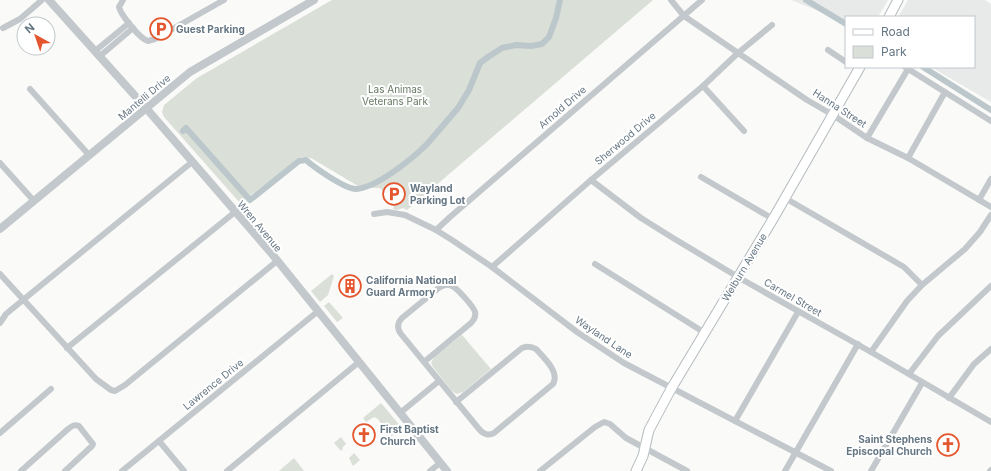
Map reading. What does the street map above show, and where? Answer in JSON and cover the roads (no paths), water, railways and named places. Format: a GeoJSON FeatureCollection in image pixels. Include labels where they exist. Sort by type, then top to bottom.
{"type":"FeatureCollection","features":[{"type":"Feature","properties":{"kind":"main road"},"geometry":{"type":"LineString","coordinates":[[890,16],[898,0]]}},
{"type":"Feature","properties":{"kind":"main road","name":"Welburn Avenue"},"geometry":{"type":"LineString","coordinates":[[636,471],[645,448],[649,430],[671,389],[773,219],[833,115],[857,68]]}},
{"type":"Feature","properties":{"kind":"street"},"geometry":{"type":"LineString","coordinates":[[3,28],[20,19],[42,0]]}},
{"type":"Feature","properties":{"kind":"street","name":"Wren Avenue"},"geometry":{"type":"LineString","coordinates":[[49,0],[146,108],[277,261],[447,471]]}},
{"type":"Feature","properties":{"kind":"street"},"geometry":{"type":"LineString","coordinates":[[123,0],[119,7],[120,11],[144,39],[151,41],[224,0]]}},
{"type":"Feature","properties":{"kind":"street","name":"Hanna Street"},"geometry":{"type":"LineString","coordinates":[[670,0],[684,16],[807,100],[833,115],[867,138],[908,158],[991,207]]}},
{"type":"Feature","properties":{"kind":"street","name":"Arnold Drive"},"geometry":{"type":"LineString","coordinates":[[436,230],[702,0]]}},
{"type":"Feature","properties":{"kind":"street","name":"Mantelli Drive"},"geometry":{"type":"LineString","coordinates":[[0,229],[179,80],[309,1]]}},
{"type":"Feature","properties":{"kind":"street"},"geometry":{"type":"LineString","coordinates":[[97,54],[129,22]]}},
{"type":"Feature","properties":{"kind":"street","name":"Sherwood Drive"},"geometry":{"type":"LineString","coordinates":[[492,267],[772,25]]}},
{"type":"Feature","properties":{"kind":"street"},"geometry":{"type":"LineString","coordinates":[[97,54],[133,28]]}},
{"type":"Feature","properties":{"kind":"street"},"geometry":{"type":"LineString","coordinates":[[828,50],[845,61]]}},
{"type":"Feature","properties":{"kind":"street"},"geometry":{"type":"LineString","coordinates":[[867,138],[906,68],[991,121]]}},
{"type":"Feature","properties":{"kind":"street"},"geometry":{"type":"LineString","coordinates":[[703,86],[744,131]]}},
{"type":"Feature","properties":{"kind":"street"},"geometry":{"type":"LineString","coordinates":[[30,89],[89,156]]}},
{"type":"Feature","properties":{"kind":"street"},"geometry":{"type":"LineString","coordinates":[[908,158],[945,92]]}},
{"type":"Feature","properties":{"kind":"street"},"geometry":{"type":"LineString","coordinates":[[0,323],[6,314],[192,162]]}},
{"type":"Feature","properties":{"kind":"street"},"geometry":{"type":"LineString","coordinates":[[0,163],[34,201]]}},
{"type":"Feature","properties":{"kind":"street"},"geometry":{"type":"LineString","coordinates":[[701,176],[773,219]]}},
{"type":"Feature","properties":{"kind":"street"},"geometry":{"type":"LineString","coordinates":[[979,200],[991,179]]}},
{"type":"Feature","properties":{"kind":"street","name":"Carmel Street"},"geometry":{"type":"LineString","coordinates":[[591,180],[641,218],[738,277],[798,312],[858,344],[922,383],[991,422]]}},
{"type":"Feature","properties":{"kind":"street"},"geometry":{"type":"LineString","coordinates":[[785,198],[904,267],[922,285]]}},
{"type":"Feature","properties":{"kind":"street"},"geometry":{"type":"LineString","coordinates":[[67,348],[235,212]]}},
{"type":"Feature","properties":{"kind":"street","name":"Wayland Lane"},"geometry":{"type":"LineString","coordinates":[[374,214],[387,212],[405,215],[436,230],[492,267],[577,332],[624,363],[671,389],[830,471]]}},
{"type":"Feature","properties":{"kind":"street"},"geometry":{"type":"LineString","coordinates":[[871,352],[907,301],[922,285],[965,249],[980,232],[991,216]]}},
{"type":"Feature","properties":{"kind":"street"},"geometry":{"type":"LineString","coordinates":[[0,274],[96,378],[107,388],[115,391],[125,385],[277,261]]}},
{"type":"Feature","properties":{"kind":"street"},"geometry":{"type":"LineString","coordinates":[[595,264],[705,333]]}},
{"type":"Feature","properties":{"kind":"street"},"geometry":{"type":"LineString","coordinates":[[424,362],[471,323],[475,317],[473,307],[455,288],[449,284],[442,286],[435,291],[402,318],[398,326],[401,334],[456,402],[480,431],[485,434],[494,433],[551,387],[556,376],[553,370],[536,350],[530,346],[522,348],[456,402]]}},
{"type":"Feature","properties":{"kind":"street"},"geometry":{"type":"LineString","coordinates":[[909,374],[938,336],[991,286]]}},
{"type":"Feature","properties":{"kind":"street","name":"Lawrence Drive"},"geometry":{"type":"LineString","coordinates":[[122,471],[318,312]]}},
{"type":"Feature","properties":{"kind":"street"},"geometry":{"type":"LineString","coordinates":[[735,421],[798,312]]}},
{"type":"Feature","properties":{"kind":"street"},"geometry":{"type":"LineString","coordinates":[[785,471],[858,344]]}},
{"type":"Feature","properties":{"kind":"street"},"geometry":{"type":"LineString","coordinates":[[949,398],[970,368],[991,349]]}},
{"type":"Feature","properties":{"kind":"street"},"geometry":{"type":"LineString","coordinates":[[227,471],[359,362]]}},
{"type":"Feature","properties":{"kind":"street"},"geometry":{"type":"LineString","coordinates":[[400,413],[439,381]]}},
{"type":"Feature","properties":{"kind":"street"},"geometry":{"type":"LineString","coordinates":[[872,471],[922,383]]}},
{"type":"Feature","properties":{"kind":"street"},"geometry":{"type":"LineString","coordinates":[[0,433],[50,389]]}},
{"type":"Feature","properties":{"kind":"street"},"geometry":{"type":"LineString","coordinates":[[540,471],[604,422],[610,424],[626,438],[687,471]]}},
{"type":"Feature","properties":{"kind":"street"},"geometry":{"type":"LineString","coordinates":[[21,471],[72,425],[79,426],[92,444],[88,450],[65,471]]}},
{"type":"Feature","properties":{"kind":"street"},"geometry":{"type":"LineString","coordinates":[[159,441],[184,471]]}},
{"type":"Feature","properties":{"kind":"street"},"geometry":{"type":"LineString","coordinates":[[430,471],[440,462]]}},
{"type":"Feature","properties":{"kind":"waterway"},"geometry":{"type":"LineString","coordinates":[[428,143],[458,108],[469,90],[480,63],[502,48],[516,45],[531,46],[542,44],[549,37],[556,18],[560,0]]}},
{"type":"Feature","properties":{"kind":"waterway"},"geometry":{"type":"LineString","coordinates":[[806,0],[845,23]]}},
{"type":"Feature","properties":{"kind":"waterway"},"geometry":{"type":"LineString","coordinates":[[925,68],[991,110]]}},
{"type":"Feature","properties":{"kind":"waterway"},"geometry":{"type":"LineString","coordinates":[[183,131],[186,128],[250,200],[299,161],[306,160],[338,182],[356,189],[373,184],[393,172],[426,145]]}},
{"type":"Feature","properties":{"kind":"place","name":"Guest Parking"},"geometry":{"type":"Point","coordinates":[161,29]}},
{"type":"Feature","properties":{"kind":"place","name":"Wayland Parking Lot"},"geometry":{"type":"Point","coordinates":[394,194]}},
{"type":"Feature","properties":{"kind":"place","name":"California National Guard Armory"},"geometry":{"type":"Point","coordinates":[350,286]}},
{"type":"Feature","properties":{"kind":"place","name":"First Baptist Church"},"geometry":{"type":"Point","coordinates":[364,435]}},
{"type":"Feature","properties":{"kind":"place","name":"Saint Stephens Episcopal Church"},"geometry":{"type":"Point","coordinates":[948,445]}},
{"type":"Feature","properties":{"kind":"park label","name":"Las Animas Veterans Park"},"geometry":{"type":"Point","coordinates":[395,94]}}]}
